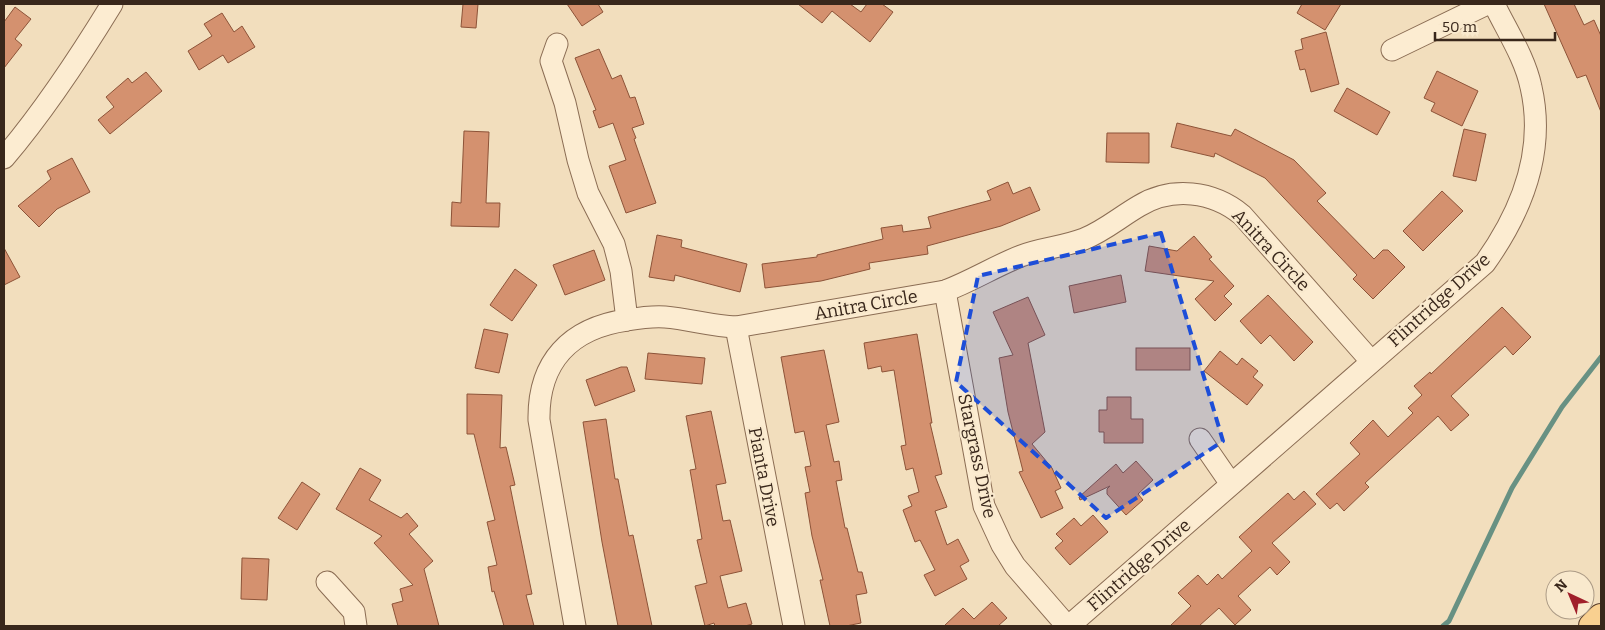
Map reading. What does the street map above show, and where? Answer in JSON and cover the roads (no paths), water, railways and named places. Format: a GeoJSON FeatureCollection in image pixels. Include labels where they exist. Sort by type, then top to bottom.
{"type":"FeatureCollection","features":[{"type":"Feature","properties":{"kind":"main road"},"geometry":{"type":"LineString","coordinates":[[1592,626],[1601,617]]}},
{"type":"Feature","properties":{"kind":"street"},"geometry":{"type":"LineString","coordinates":[[4,158],[30,127],[68,75],[112,4]]}},
{"type":"Feature","properties":{"kind":"street"},"geometry":{"type":"LineString","coordinates":[[1392,50],[1487,4]]}},
{"type":"Feature","properties":{"kind":"street","name":"Flintridge Drive"},"geometry":{"type":"LineString","coordinates":[[1068,626],[1485,263],[1506,234],[1523,200],[1533,168],[1536,126],[1532,88],[1522,58],[1494,4]]}},
{"type":"Feature","properties":{"kind":"street"},"geometry":{"type":"LineString","coordinates":[[557,44],[551,61],[565,103],[578,160],[588,193],[614,244],[621,270],[627,320]]}},
{"type":"Feature","properties":{"kind":"street","name":"Anitra Circle"},"geometry":{"type":"LineString","coordinates":[[575,626],[539,420],[539,398],[544,380],[562,349],[591,329],[608,323],[664,317],[712,326],[736,327],[945,291],[973,281],[1021,256],[1082,240],[1103,230],[1139,206],[1157,197],[1173,194],[1198,194],[1219,200],[1242,215],[1371,361]]}},
{"type":"Feature","properties":{"kind":"street","name":"Stargrass Drive"},"geometry":{"type":"LineString","coordinates":[[945,291],[984,506],[1002,545],[1015,566],[1068,626]]}},
{"type":"Feature","properties":{"kind":"street","name":"Pianta Drive"},"geometry":{"type":"LineString","coordinates":[[736,327],[794,626]]}},
{"type":"Feature","properties":{"kind":"street"},"geometry":{"type":"LineString","coordinates":[[1200,439],[1231,484]]}},
{"type":"Feature","properties":{"kind":"street"},"geometry":{"type":"LineString","coordinates":[[327,582],[354,612],[356,626]]}},
{"type":"Feature","properties":{"kind":"waterway"},"geometry":{"type":"LineString","coordinates":[[1443,626],[1449,621],[1512,488],[1562,407],[1601,357]]}}]}
